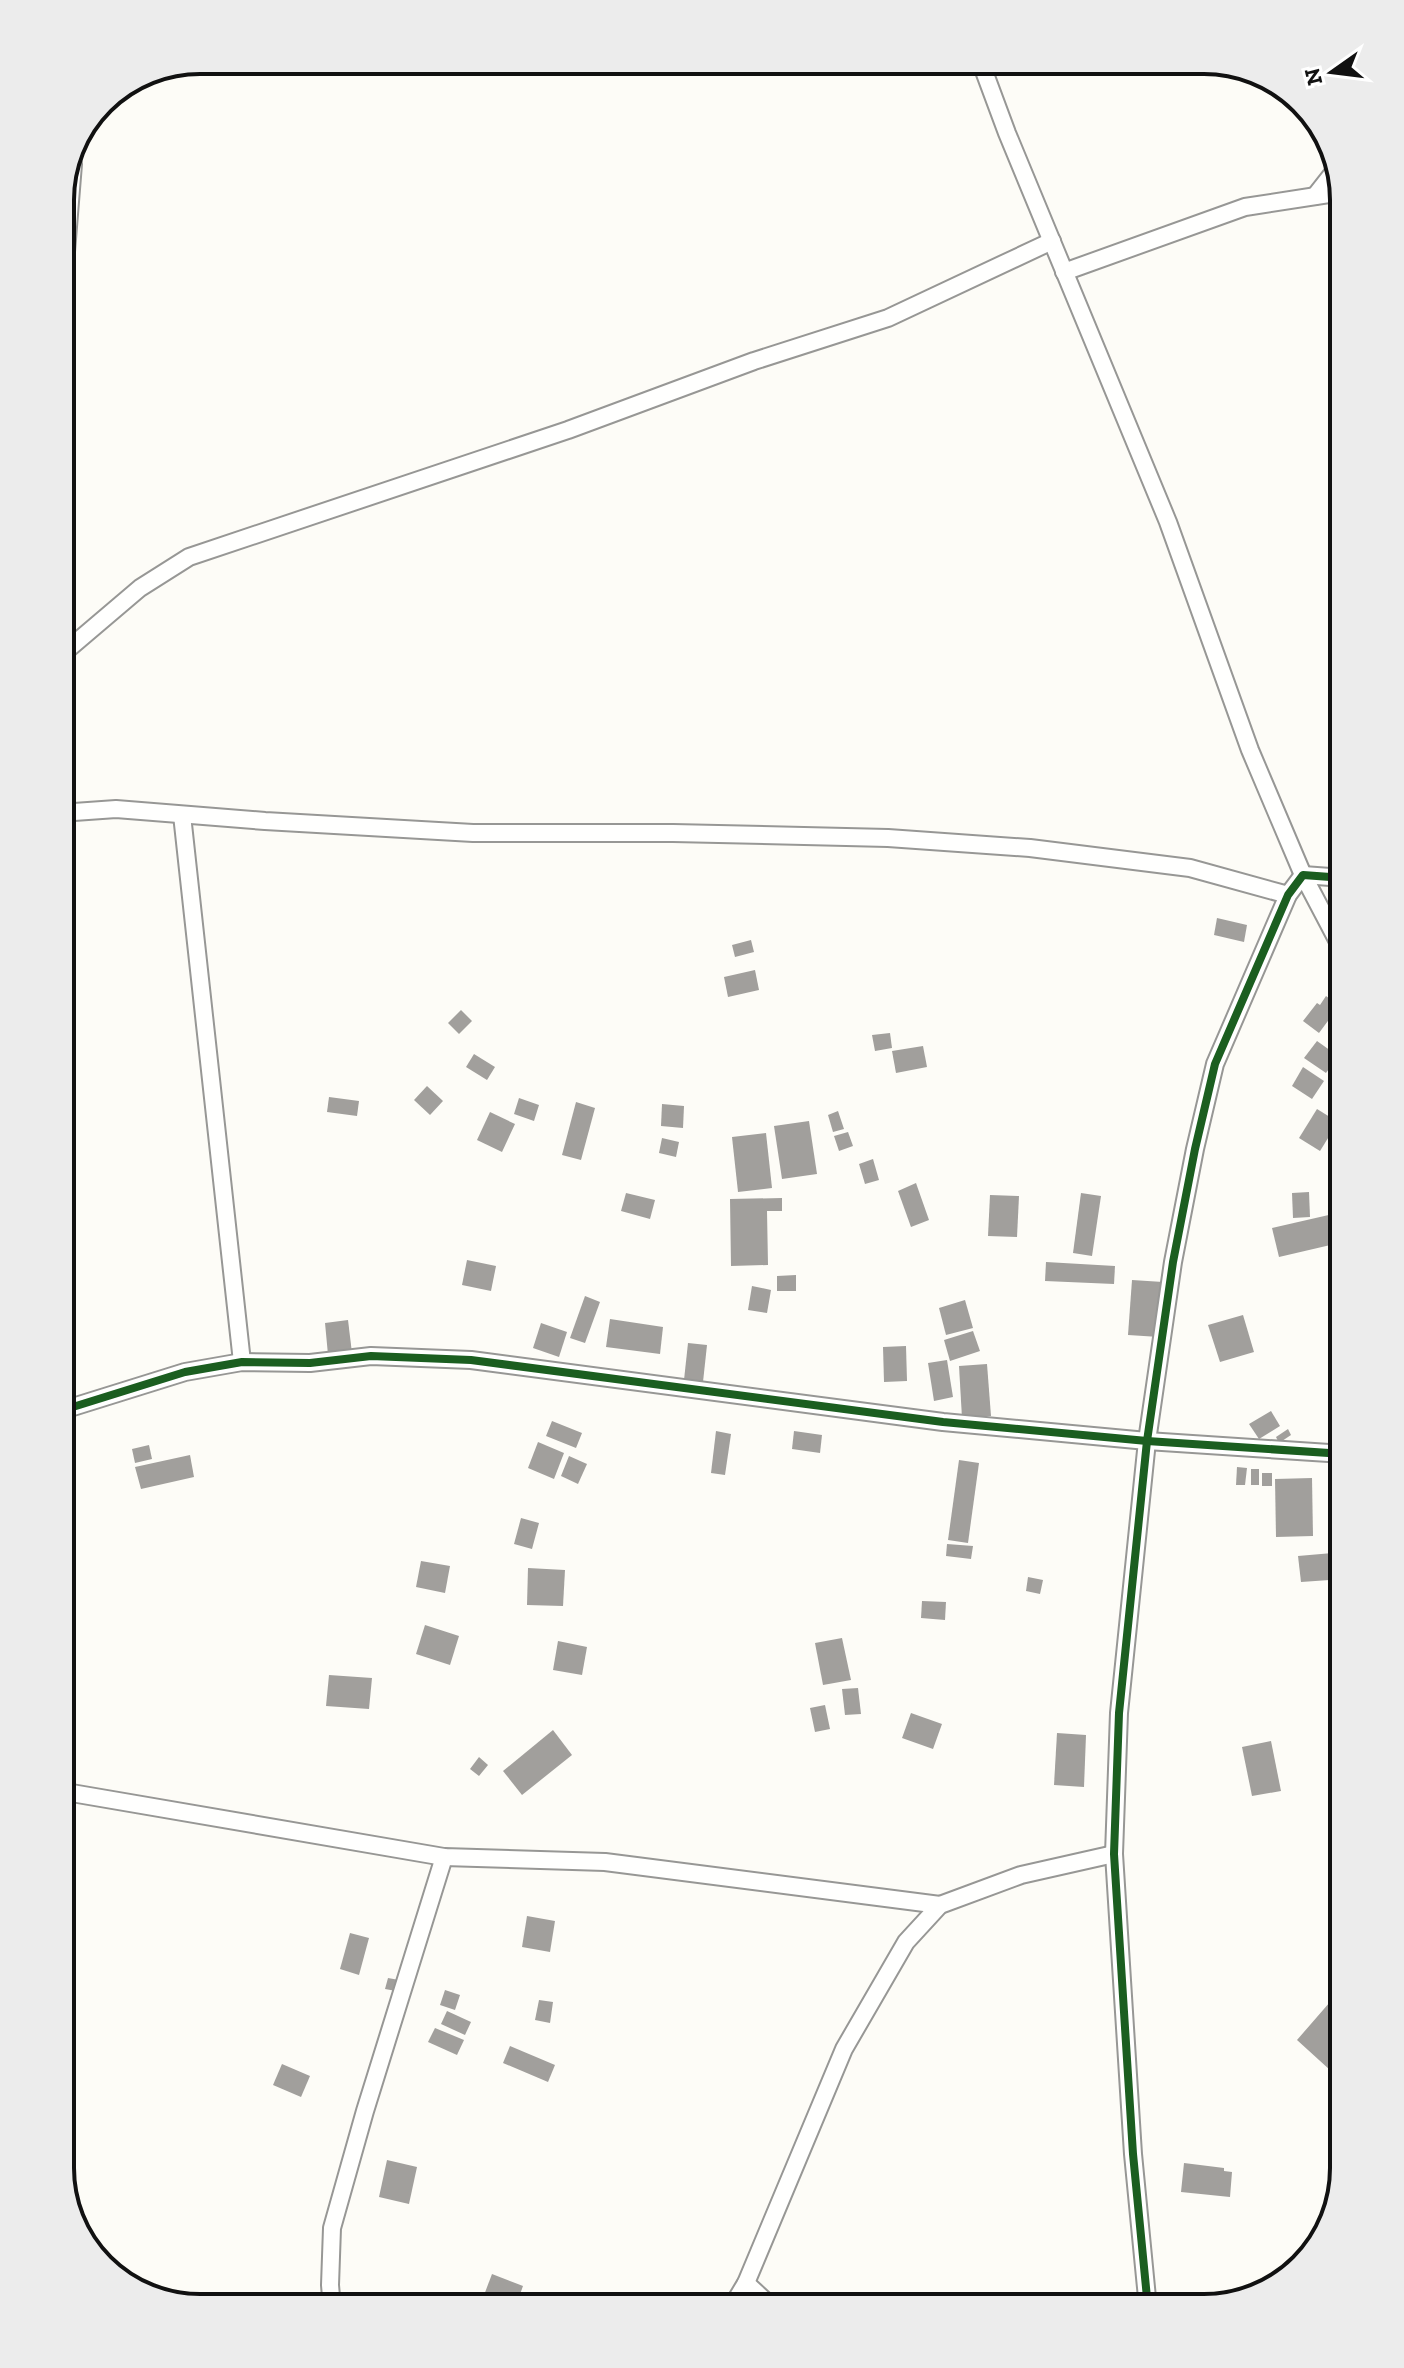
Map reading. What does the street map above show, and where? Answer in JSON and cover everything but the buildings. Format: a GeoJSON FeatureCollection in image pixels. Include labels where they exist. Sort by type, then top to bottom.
{"type":"FeatureCollection","features":[{"type":"Feature","properties":{"kind":"street"},"geometry":{"type":"LineString","coordinates":[[985,74],[1168,522],[1250,750],[1303,875],[1330,926]]}},
{"type":"Feature","properties":{"kind":"street"},"geometry":{"type":"LineString","coordinates":[[1315,196],[1328,179]]}},
{"type":"Feature","properties":{"kind":"street"},"geometry":{"type":"LineString","coordinates":[[1064,272],[1245,207],[1330,194]]}},
{"type":"Feature","properties":{"kind":"street"},"geometry":{"type":"LineString","coordinates":[[74,644],[140,588],[189,557],[568,430],[754,361],[888,318],[1052,241]]}},
{"type":"Feature","properties":{"kind":"street"},"geometry":{"type":"LineString","coordinates":[[74,812],[116,809],[473,833],[673,833],[888,838],[1030,848],[1190,868],[1288,895]]}},
{"type":"Feature","properties":{"kind":"street"},"geometry":{"type":"LineString","coordinates":[[182,815],[242,1362]]}},
{"type":"Feature","properties":{"kind":"street"},"geometry":{"type":"LineString","coordinates":[[1303,875],[1330,877]]}},
{"type":"Feature","properties":{"kind":"street"},"geometry":{"type":"LineString","coordinates":[[1147,2294],[1133,2154],[1114,1854],[1119,1713],[1147,1441],[1173,1262],[1215,1064],[1288,895],[1303,875]]}},
{"type":"Feature","properties":{"kind":"street"},"geometry":{"type":"LineString","coordinates":[[74,1407],[185,1372],[242,1362],[310,1363],[371,1356],[471,1360],[943,1422],[1147,1441],[1330,1453]]}},
{"type":"Feature","properties":{"kind":"street"},"geometry":{"type":"LineString","coordinates":[[74,1793],[444,1857],[605,1862],[940,1905]]}},
{"type":"Feature","properties":{"kind":"street"},"geometry":{"type":"LineString","coordinates":[[739,2294],[844,2049],[906,1942],[940,1905],[1021,1875],[1114,1854]]}},
{"type":"Feature","properties":{"kind":"street"},"geometry":{"type":"LineString","coordinates":[[331,2294],[332,2228],[444,1857]]}},
{"type":"Feature","properties":{"kind":"street"},"geometry":{"type":"LineString","coordinates":[[746,2283],[758,2294]]}},
{"type":"Feature","properties":{"kind":"cycle path"},"geometry":{"type":"LineString","coordinates":[[1147,2294],[1133,2154],[1114,1854],[1119,1713],[1147,1441],[1173,1262],[1215,1064],[1288,895],[1303,875],[1330,877]]}},
{"type":"Feature","properties":{"kind":"cycle path"},"geometry":{"type":"LineString","coordinates":[[74,1407],[185,1372],[242,1362],[310,1363],[371,1356],[471,1360],[943,1422],[1147,1441],[1330,1453]]}}]}
